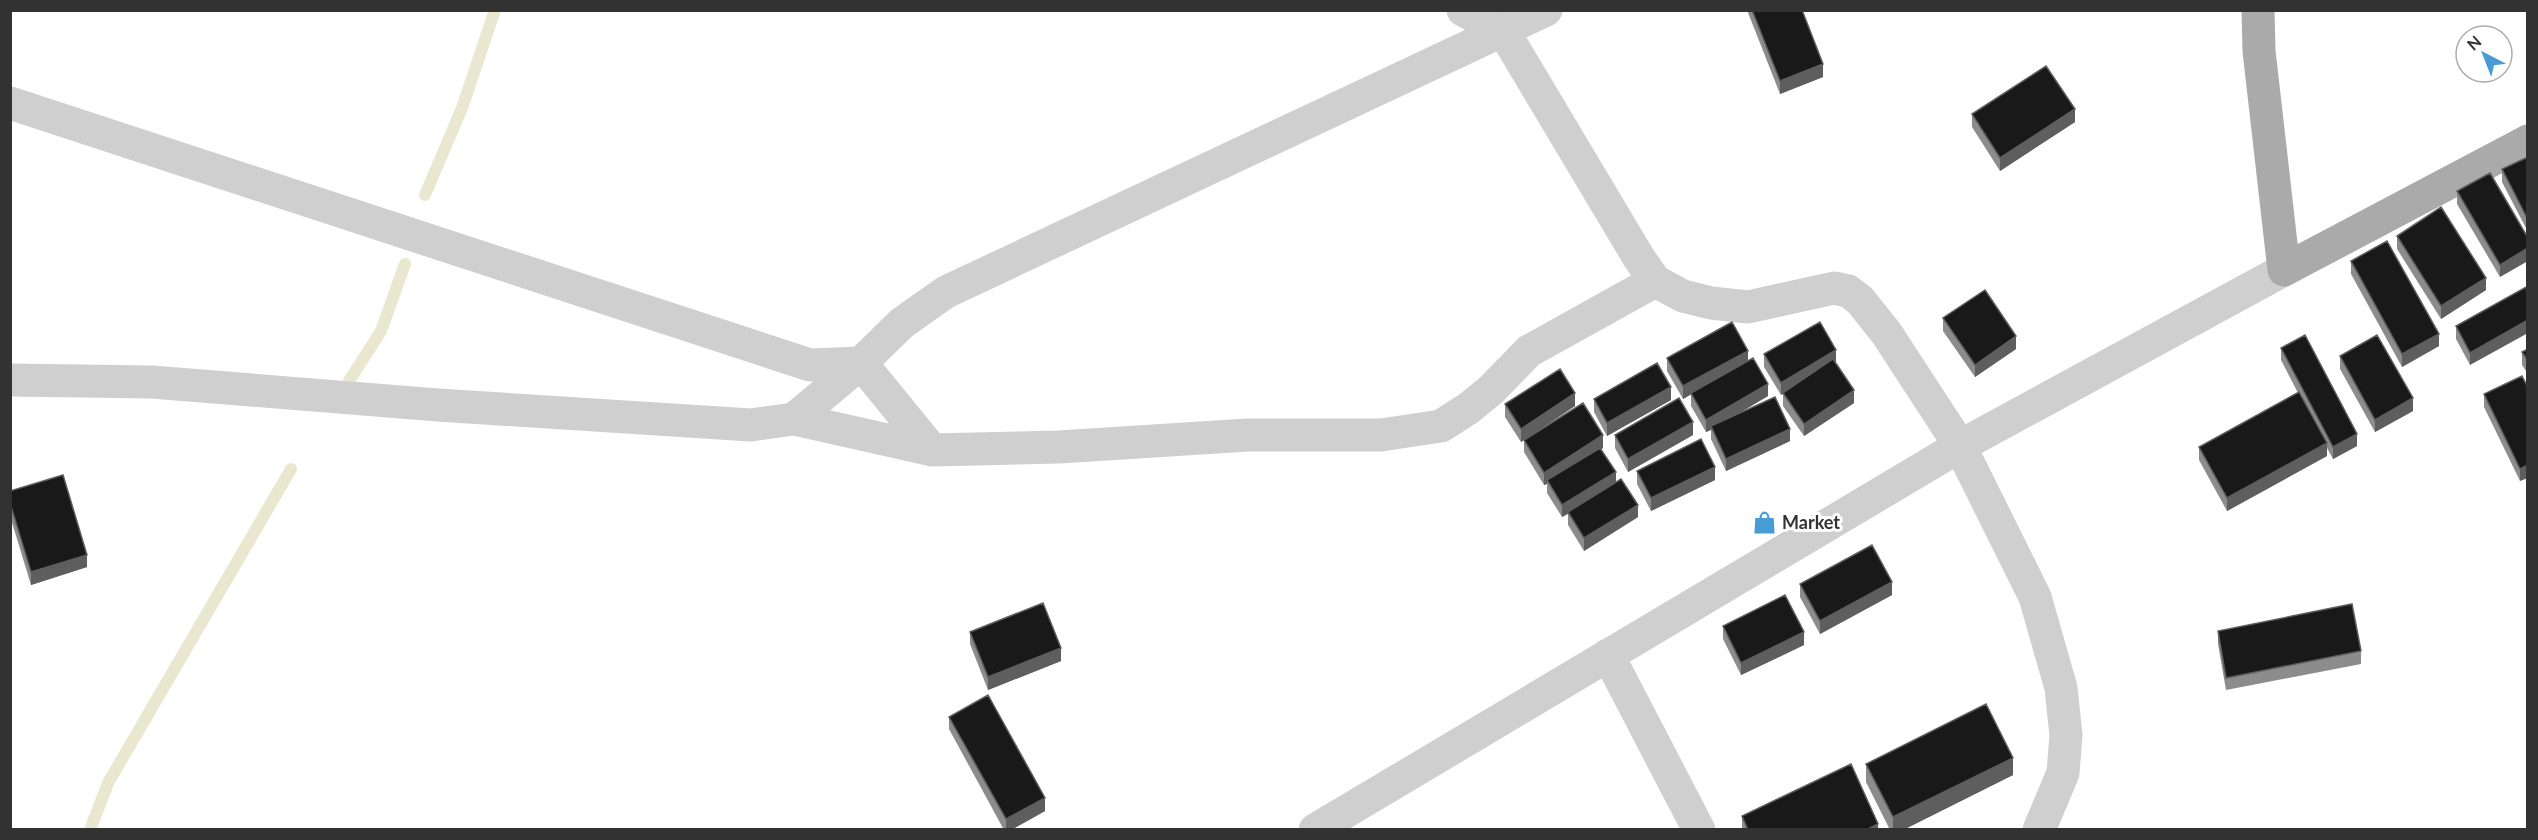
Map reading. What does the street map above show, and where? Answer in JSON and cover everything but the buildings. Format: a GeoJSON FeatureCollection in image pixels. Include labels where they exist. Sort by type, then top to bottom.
{"type":"FeatureCollection","features":[{"type":"Feature","properties":{"kind":"main road"},"geometry":{"type":"LineString","coordinates":[[2258,10],[2259,51],[2284,270],[2528,141]]}},
{"type":"Feature","properties":{"kind":"street"},"geometry":{"type":"LineString","coordinates":[[1463,10],[1504,32],[1639,258],[1656,281],[1683,296],[1711,303],[1749,307],[1834,288],[1848,291],[1860,300],[1887,334],[1960,446],[2035,597],[2061,688],[2066,735],[2063,773],[2039,830]]}},
{"type":"Feature","properties":{"kind":"street"},"geometry":{"type":"LineString","coordinates":[[794,419],[861,363],[902,323],[946,292],[1504,32],[1546,10]]}},
{"type":"Feature","properties":{"kind":"street"},"geometry":{"type":"LineString","coordinates":[[10,103],[810,365],[861,363]]}},
{"type":"Feature","properties":{"kind":"street"},"geometry":{"type":"LineString","coordinates":[[1315,830],[1960,446],[2284,270]]}},
{"type":"Feature","properties":{"kind":"street"},"geometry":{"type":"LineString","coordinates":[[10,380],[152,382],[438,405],[751,424],[794,419],[932,450],[1059,447],[1248,435],[1381,435],[1442,426],[1491,390],[1529,351],[1656,281]]}},
{"type":"Feature","properties":{"kind":"street"},"geometry":{"type":"LineString","coordinates":[[861,363],[932,450]]}},
{"type":"Feature","properties":{"kind":"street"},"geometry":{"type":"LineString","coordinates":[[1608,655],[1700,830]]}},
{"type":"Feature","properties":{"kind":"waterway"},"geometry":{"type":"LineString","coordinates":[[425,195],[462,108],[495,10]]}},
{"type":"Feature","properties":{"kind":"waterway"},"geometry":{"type":"LineString","coordinates":[[349,381],[381,331],[405,264]]}},
{"type":"Feature","properties":{"kind":"waterway"},"geometry":{"type":"LineString","coordinates":[[90,830],[108,783],[291,469]]}},
{"type":"Feature","properties":{"kind":"place","name":"Market"},"geometry":{"type":"Point","coordinates":[1764,522]}}]}
